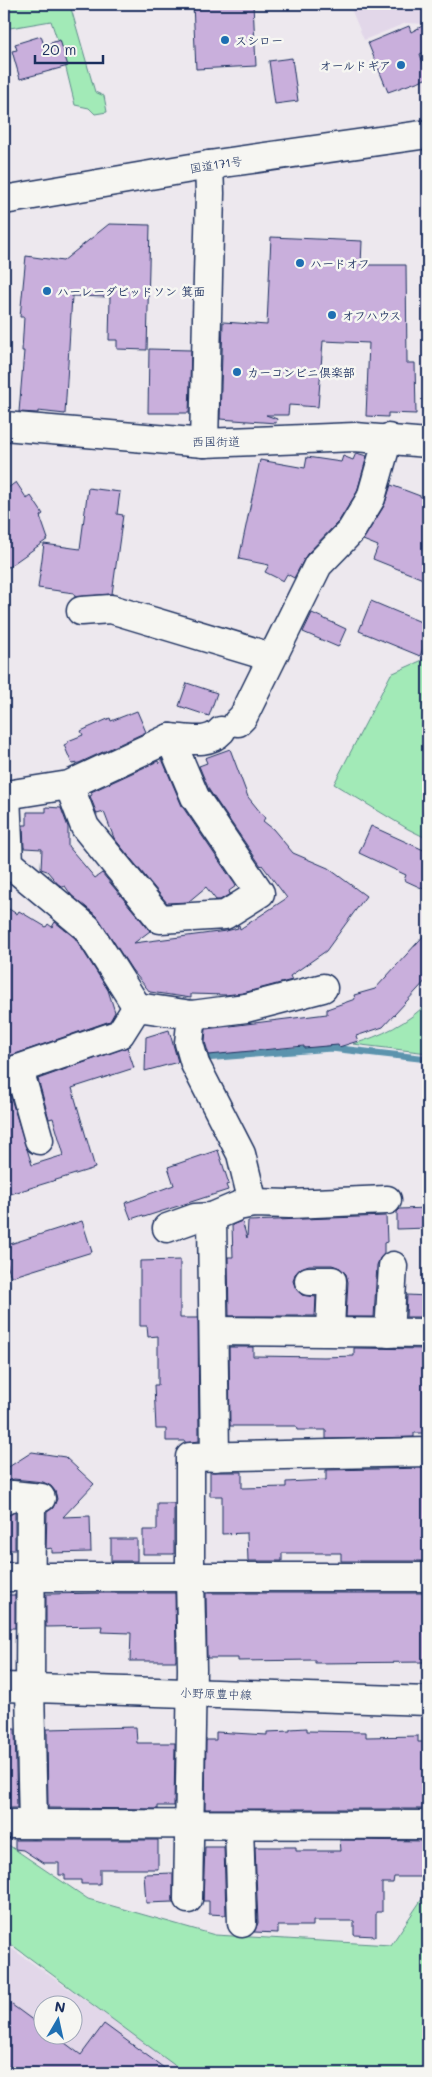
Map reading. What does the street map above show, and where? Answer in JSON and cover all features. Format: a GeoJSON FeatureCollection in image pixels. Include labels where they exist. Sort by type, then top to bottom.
{"type":"FeatureCollection","features":[{"type":"Feature","properties":{"kind":"main road","name":"国道171号"},"geometry":{"type":"LineString","coordinates":[[4,200],[209,165],[428,134]]}},
{"type":"Feature","properties":{"kind":"main road"},"geometry":{"type":"LineString","coordinates":[[204,443],[210,193],[209,165]]}},
{"type":"Feature","properties":{"kind":"main road","name":"西国街道"},"geometry":{"type":"LineString","coordinates":[[4,426],[204,443],[355,437],[388,438],[428,443]]}},
{"type":"Feature","properties":{"kind":"main road"},"geometry":{"type":"LineString","coordinates":[[323,988],[246,1008],[192,1015],[137,1007],[87,928],[9,863],[5,795],[69,784],[170,738],[205,740],[214,738],[243,717],[318,565],[351,531],[371,498],[388,438]]}},
{"type":"Feature","properties":{"kind":"main road"},"geometry":{"type":"LineString","coordinates":[[81,612],[112,609],[271,658]]}},
{"type":"Feature","properties":{"kind":"main road"},"geometry":{"type":"LineString","coordinates":[[69,784],[85,827],[160,919],[225,915],[260,893],[195,797],[170,738]]}},
{"type":"Feature","properties":{"kind":"main road"},"geometry":{"type":"LineString","coordinates":[[39,1140],[11,1072],[120,1034],[137,1007]]}},
{"type":"Feature","properties":{"kind":"main road"},"geometry":{"type":"LineString","coordinates":[[192,1015],[189,1043],[195,1064],[241,1154],[253,1203]]}},
{"type":"Feature","properties":{"kind":"main road"},"geometry":{"type":"LineString","coordinates":[[167,1228],[195,1218],[212,1217],[238,1206],[253,1203],[290,1204],[387,1200]]}},
{"type":"Feature","properties":{"kind":"main road"},"geometry":{"type":"LineString","coordinates":[[212,1217],[215,1330],[215,1456]]}},
{"type":"Feature","properties":{"kind":"main road"},"geometry":{"type":"LineString","coordinates":[[389,1333],[393,1266]]}},
{"type":"Feature","properties":{"kind":"main road"},"geometry":{"type":"LineString","coordinates":[[309,1281],[332,1282],[330,1331]]}},
{"type":"Feature","properties":{"kind":"main road"},"geometry":{"type":"LineString","coordinates":[[215,1330],[428,1333]]}},
{"type":"Feature","properties":{"kind":"main road"},"geometry":{"type":"LineString","coordinates":[[188,1899],[191,1692],[190,1457],[428,1452]]}},
{"type":"Feature","properties":{"kind":"main road"},"geometry":{"type":"LineString","coordinates":[[4,1502],[12,1495],[36,1497],[30,1578],[17,1687],[33,1824]]}},
{"type":"Feature","properties":{"kind":"main road"},"geometry":{"type":"LineString","coordinates":[[4,1577],[428,1577]]}},
{"type":"Feature","properties":{"kind":"main road","name":"小野原豊中線"},"geometry":{"type":"LineString","coordinates":[[17,1687],[428,1701]]}},
{"type":"Feature","properties":{"kind":"main road"},"geometry":{"type":"LineString","coordinates":[[4,1824],[428,1826]]}},
{"type":"Feature","properties":{"kind":"main road"},"geometry":{"type":"LineString","coordinates":[[239,1825],[242,1923]]}},
{"type":"Feature","properties":{"kind":"shaded area"},"geometry":{"type":"Polygon","coordinates":[[[349,4],[428,4],[428,24],[406,23],[364,40],[349,4]]]}},
{"type":"Feature","properties":{"kind":"shaded area"},"geometry":{"type":"Polygon","coordinates":[[[4,1943],[76,1994],[32,1994],[32,2044],[82,2044],[82,1998],[188,2073],[4,2073],[4,1943]]]}},
{"type":"Feature","properties":{"kind":"green space"},"geometry":{"type":"Polygon","coordinates":[[[20,4],[70,5],[95,92],[104,96],[107,112],[95,114],[89,108],[75,105],[64,60],[51,21],[4,29],[4,7],[20,4]]]}},
{"type":"Feature","properties":{"kind":"green space"},"geometry":{"type":"Polygon","coordinates":[[[428,656],[428,839],[334,784],[391,674],[428,656]]]}},
{"type":"Feature","properties":{"kind":"green space"},"geometry":{"type":"Polygon","coordinates":[[[428,1002],[428,1053],[353,1044],[394,1028],[428,1002]]]}},
{"type":"Feature","properties":{"kind":"green space"},"geometry":{"type":"Polygon","coordinates":[[[4,1842],[88,1899],[215,1935],[391,1945],[428,1890],[428,2073],[185,2073],[82,1997],[82,1994],[78,1994],[4,1939],[4,1842]]]}},
{"type":"Feature","properties":{"kind":"building","name":"スシロー"},"geometry":{"type":"Polygon","coordinates":[[[193,4],[253,4],[256,66],[196,69],[193,4]]]}},
{"type":"Feature","properties":{"kind":"building","name":"オールドギア"},"geometry":{"type":"Polygon","coordinates":[[[428,23],[428,51],[420,54],[428,78],[388,92],[368,43],[409,26],[411,32],[428,23]]]}},
{"type":"Feature","properties":{"kind":"building"},"geometry":{"type":"Polygon","coordinates":[[[41,36],[44,45],[60,40],[68,66],[20,79],[12,51],[17,50],[15,44],[41,36]]]}},
{"type":"Feature","properties":{"kind":"building"},"geometry":{"type":"Polygon","coordinates":[[[292,58],[298,101],[275,104],[269,61],[292,58]]]}},
{"type":"Feature","properties":{"kind":"building"},"geometry":{"type":"Polygon","coordinates":[[[109,224],[150,225],[147,350],[117,349],[117,340],[109,340],[110,297],[72,296],[65,414],[38,411],[38,413],[19,412],[24,351],[22,351],[24,317],[20,317],[26,256],[63,261],[109,224]]]}},
{"type":"Feature","properties":{"kind":"building"},"geometry":{"type":"Polygon","coordinates":[[[271,237],[362,241],[361,265],[406,265],[407,363],[415,363],[416,414],[388,413],[388,417],[366,416],[369,343],[323,341],[318,407],[289,405],[288,415],[266,415],[277,419],[276,423],[220,419],[223,322],[267,325],[271,237]]]}},
{"type":"Feature","properties":{"kind":"building"},"geometry":{"type":"Polygon","coordinates":[[[149,349],[191,350],[189,413],[148,413],[149,349]]]}},
{"type":"Feature","properties":{"kind":"building"},"geometry":{"type":"Polygon","coordinates":[[[356,453],[367,456],[357,492],[339,521],[307,554],[294,578],[287,574],[283,581],[265,572],[269,565],[239,559],[260,460],[305,468],[307,457],[341,462],[343,456],[353,460],[356,453]]]}},
{"type":"Feature","properties":{"kind":"building"},"geometry":{"type":"Polygon","coordinates":[[[16,482],[27,499],[31,496],[43,514],[40,516],[48,539],[4,570],[4,491],[16,482]]]}},
{"type":"Feature","properties":{"kind":"building"},"geometry":{"type":"Polygon","coordinates":[[[391,485],[428,499],[428,581],[373,559],[378,546],[363,540],[384,506],[391,485]]]}},
{"type":"Feature","properties":{"kind":"building"},"geometry":{"type":"Polygon","coordinates":[[[88,488],[120,492],[117,514],[123,515],[112,594],[75,597],[74,593],[38,588],[44,544],[80,549],[88,488]]]}},
{"type":"Feature","properties":{"kind":"building"},"geometry":{"type":"Polygon","coordinates":[[[371,601],[428,625],[428,635],[420,656],[359,631],[371,601]]]}},
{"type":"Feature","properties":{"kind":"building"},"geometry":{"type":"Polygon","coordinates":[[[312,613],[346,629],[338,647],[303,632],[312,613]]]}},
{"type":"Feature","properties":{"kind":"building"},"geometry":{"type":"Polygon","coordinates":[[[187,683],[217,693],[209,716],[179,706],[187,683]]]}},
{"type":"Feature","properties":{"kind":"building"},"geometry":{"type":"Polygon","coordinates":[[[137,711],[146,732],[79,763],[72,764],[64,745],[68,741],[83,735],[81,731],[110,718],[111,721],[137,711]]]}},
{"type":"Feature","properties":{"kind":"building"},"geometry":{"type":"Polygon","coordinates":[[[230,749],[248,797],[265,818],[263,821],[273,829],[293,853],[328,868],[366,896],[326,951],[290,976],[292,980],[243,993],[225,995],[191,994],[191,998],[150,992],[132,970],[97,916],[72,896],[65,886],[63,887],[58,884],[47,871],[41,869],[42,849],[24,848],[23,825],[27,825],[27,812],[46,812],[46,807],[61,808],[68,827],[68,846],[95,878],[102,873],[150,931],[134,943],[226,931],[238,928],[237,926],[239,925],[240,929],[287,898],[261,866],[209,790],[199,766],[207,763],[205,758],[230,749]]]}},
{"type":"Feature","properties":{"kind":"building"},"geometry":{"type":"Polygon","coordinates":[[[162,759],[182,806],[236,886],[229,891],[230,894],[220,900],[216,900],[206,887],[188,902],[167,903],[114,838],[104,812],[97,814],[90,796],[92,795],[91,792],[158,761],[159,764],[162,759]]]}},
{"type":"Feature","properties":{"kind":"building"},"geometry":{"type":"Polygon","coordinates":[[[371,826],[428,852],[428,891],[404,880],[406,875],[359,853],[371,826]]]}},
{"type":"Feature","properties":{"kind":"building"},"geometry":{"type":"Polygon","coordinates":[[[4,906],[17,914],[19,911],[46,927],[48,924],[52,927],[55,922],[75,938],[108,990],[115,1012],[110,1021],[4,1058],[4,906]]]}},
{"type":"Feature","properties":{"kind":"building"},"geometry":{"type":"Polygon","coordinates":[[[428,931],[428,978],[383,1027],[356,1036],[358,1041],[339,1047],[338,1045],[304,1048],[304,1046],[209,1055],[205,1042],[206,1029],[327,1014],[327,1009],[355,999],[354,995],[375,989],[428,931]]]}},
{"type":"Feature","properties":{"kind":"building"},"geometry":{"type":"Polygon","coordinates":[[[169,1030],[178,1062],[145,1071],[146,1037],[169,1030]]]}},
{"type":"Feature","properties":{"kind":"building"},"geometry":{"type":"Polygon","coordinates":[[[127,1047],[134,1068],[72,1088],[95,1168],[4,1196],[4,1089],[8,1089],[32,1165],[64,1155],[53,1118],[49,1119],[38,1079],[127,1047]]]}},
{"type":"Feature","properties":{"kind":"building"},"geometry":{"type":"Polygon","coordinates":[[[218,1150],[229,1184],[226,1185],[228,1190],[144,1217],[143,1215],[131,1219],[125,1203],[174,1185],[168,1167],[218,1150]]]}},
{"type":"Feature","properties":{"kind":"building"},"geometry":{"type":"Polygon","coordinates":[[[428,1208],[428,1228],[397,1229],[397,1212],[400,1209],[428,1208]]]}},
{"type":"Feature","properties":{"kind":"building"},"geometry":{"type":"Polygon","coordinates":[[[386,1216],[387,1242],[384,1243],[384,1254],[377,1265],[374,1317],[346,1317],[348,1282],[346,1274],[340,1268],[332,1265],[309,1265],[301,1268],[295,1274],[293,1281],[296,1289],[302,1295],[316,1297],[315,1316],[229,1316],[228,1257],[233,1257],[232,1225],[242,1221],[247,1238],[248,1221],[386,1216]]]}},
{"type":"Feature","properties":{"kind":"building"},"geometry":{"type":"Polygon","coordinates":[[[82,1221],[92,1252],[11,1277],[4,1255],[4,1246],[82,1221]]]}},
{"type":"Feature","properties":{"kind":"building"},"geometry":{"type":"Polygon","coordinates":[[[180,1260],[180,1318],[198,1318],[199,1441],[185,1443],[185,1441],[166,1441],[166,1429],[156,1429],[154,1385],[158,1385],[158,1336],[148,1337],[147,1326],[140,1326],[140,1261],[180,1260]]]}},
{"type":"Feature","properties":{"kind":"building"},"geometry":{"type":"Polygon","coordinates":[[[407,1295],[428,1296],[428,1317],[406,1317],[407,1295]]]}},
{"type":"Feature","properties":{"kind":"building"},"geometry":{"type":"Polygon","coordinates":[[[229,1347],[253,1347],[253,1356],[324,1357],[354,1356],[354,1348],[428,1349],[428,1433],[414,1433],[414,1437],[326,1439],[326,1430],[297,1430],[296,1426],[230,1426],[229,1347]]]}},
{"type":"Feature","properties":{"kind":"building"},"geometry":{"type":"Polygon","coordinates":[[[32,1452],[65,1457],[94,1484],[63,1517],[90,1516],[91,1552],[52,1553],[52,1548],[46,1549],[47,1512],[53,1508],[57,1499],[55,1491],[51,1486],[43,1482],[14,1479],[4,1482],[4,1470],[32,1452]]]}},
{"type":"Feature","properties":{"kind":"building"},"geometry":{"type":"Polygon","coordinates":[[[428,1468],[428,1561],[341,1561],[341,1553],[282,1553],[282,1561],[248,1561],[247,1533],[222,1534],[222,1496],[210,1496],[210,1472],[242,1472],[242,1488],[286,1487],[286,1482],[326,1480],[326,1470],[428,1468]]]}},
{"type":"Feature","properties":{"kind":"building"},"geometry":{"type":"Polygon","coordinates":[[[157,1503],[174,1503],[174,1554],[143,1554],[143,1530],[157,1530],[157,1503]]]}},
{"type":"Feature","properties":{"kind":"building"},"geometry":{"type":"Polygon","coordinates":[[[15,1512],[15,1550],[4,1550],[4,1516],[15,1512]]]}},
{"type":"Feature","properties":{"kind":"building"},"geometry":{"type":"Polygon","coordinates":[[[111,1539],[137,1539],[137,1561],[111,1561],[111,1539]]]}},
{"type":"Feature","properties":{"kind":"building"},"geometry":{"type":"Polygon","coordinates":[[[175,1593],[176,1661],[130,1661],[131,1633],[101,1632],[102,1626],[46,1627],[46,1594],[175,1593]]]}},
{"type":"Feature","properties":{"kind":"building"},"geometry":{"type":"Polygon","coordinates":[[[206,1593],[428,1593],[428,1662],[315,1663],[315,1660],[238,1661],[238,1658],[207,1658],[206,1593]]]}},
{"type":"Feature","properties":{"kind":"building"},"geometry":{"type":"Polygon","coordinates":[[[4,1595],[15,1595],[15,1628],[4,1628],[4,1595]]]}},
{"type":"Feature","properties":{"kind":"building"},"geometry":{"type":"Polygon","coordinates":[[[136,1727],[137,1743],[175,1743],[174,1806],[158,1806],[158,1809],[48,1808],[47,1729],[136,1727]]]}},
{"type":"Feature","properties":{"kind":"building"},"geometry":{"type":"Polygon","coordinates":[[[307,1728],[307,1731],[366,1732],[366,1737],[418,1736],[418,1742],[428,1742],[428,1809],[205,1809],[206,1740],[216,1740],[216,1732],[267,1735],[267,1732],[307,1728]]]}},
{"type":"Feature","properties":{"kind":"building"},"geometry":{"type":"Polygon","coordinates":[[[4,1729],[15,1729],[17,1808],[4,1808],[4,1729]]]}},
{"type":"Feature","properties":{"kind":"building"},"geometry":{"type":"Polygon","coordinates":[[[15,1840],[158,1840],[158,1869],[100,1869],[100,1884],[81,1884],[81,1880],[65,1880],[65,1875],[59,1875],[59,1863],[43,1863],[23,1850],[15,1849],[15,1840]]]}},
{"type":"Feature","properties":{"kind":"building"},"geometry":{"type":"Polygon","coordinates":[[[340,1840],[428,1841],[428,1877],[394,1877],[393,1883],[382,1883],[382,1912],[376,1912],[376,1936],[354,1935],[354,1921],[313,1921],[313,1926],[278,1926],[278,1933],[254,1932],[258,1923],[255,1847],[296,1847],[296,1851],[341,1851],[340,1840]]]}},
{"type":"Feature","properties":{"kind":"building"},"geometry":{"type":"Polygon","coordinates":[[[205,1847],[224,1847],[226,1915],[209,1914],[209,1901],[203,1901],[205,1847]]]}},
{"type":"Feature","properties":{"kind":"building"},"geometry":{"type":"Polygon","coordinates":[[[173,1873],[173,1902],[146,1903],[144,1874],[173,1873]]]}},
{"type":"Feature","properties":{"kind":"building"},"geometry":{"type":"Polygon","coordinates":[[[4,1999],[32,2020],[32,2044],[66,2044],[81,2055],[104,2024],[171,2073],[4,2073],[4,1999]]]}},
{"type":"Feature","properties":{"kind":"waterway"},"geometry":{"type":"LineString","coordinates":[[204,1058],[331,1048],[428,1059]]}},
{"type":"Feature","properties":{"kind":"place","name":"スシロー"},"geometry":{"type":"Point","coordinates":[225,40]}},
{"type":"Feature","properties":{"kind":"place","name":"オールドギア"},"geometry":{"type":"Point","coordinates":[401,65]}},
{"type":"Feature","properties":{"kind":"place","name":"ハードオフ"},"geometry":{"type":"Point","coordinates":[300,263]}},
{"type":"Feature","properties":{"kind":"place","name":"ハーレーダビッドソン 箕面"},"geometry":{"type":"Point","coordinates":[47,291]}},
{"type":"Feature","properties":{"kind":"place","name":"オフハウス"},"geometry":{"type":"Point","coordinates":[332,315]}},
{"type":"Feature","properties":{"kind":"place","name":"カーコンビニ倶楽部"},"geometry":{"type":"Point","coordinates":[237,372]}}]}
